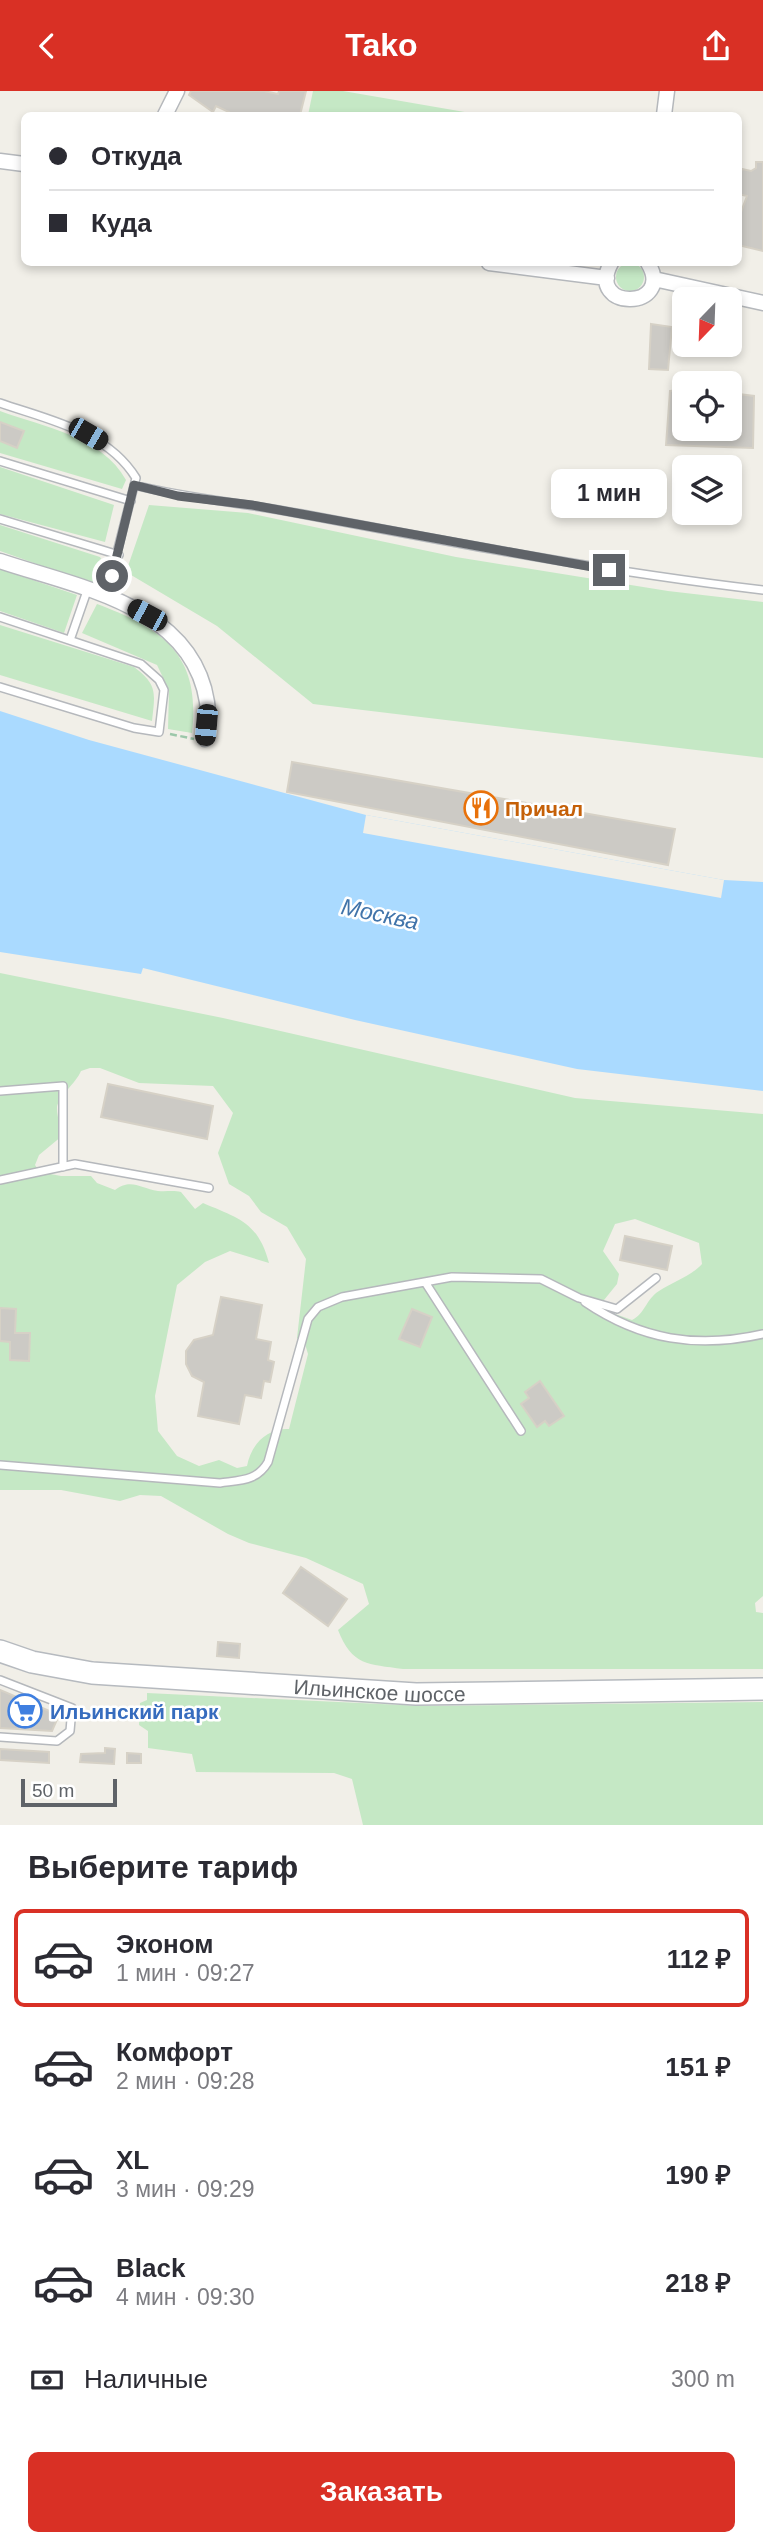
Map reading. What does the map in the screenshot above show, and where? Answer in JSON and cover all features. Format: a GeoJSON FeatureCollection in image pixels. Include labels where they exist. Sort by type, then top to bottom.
{"type":"FeatureCollection","features":[{"type":"Feature","properties":{"kind":"main road","name":"Ильинское шоссе"},"geometry":{"type":"LineString","coordinates":[[0,1651],[32,1662],[92,1673],[416,1694],[763,1689]]}},
{"type":"Feature","properties":{"kind":"street"},"geometry":{"type":"LineString","coordinates":[[166,112],[177,91]]}},
{"type":"Feature","properties":{"kind":"street"},"geometry":{"type":"LineString","coordinates":[[664,112],[667,91]]}},
{"type":"Feature","properties":{"kind":"street"},"geometry":{"type":"LineString","coordinates":[[0,161],[21,164]]}},
{"type":"Feature","properties":{"kind":"street"},"geometry":{"type":"LineString","coordinates":[[513,266],[607,278]]}},
{"type":"Feature","properties":{"kind":"street"},"geometry":{"type":"LineString","coordinates":[[610,266],[607,278],[613,293],[626,300],[641,298],[652,286],[654,279],[650,266]]}},
{"type":"Feature","properties":{"kind":"street"},"geometry":{"type":"LineString","coordinates":[[654,279],[763,303]]}},
{"type":"Feature","properties":{"kind":"street"},"geometry":{"type":"LineString","coordinates":[[0,561],[105,597],[147,615],[187,651],[197,666],[206,695],[205,739]]}},
{"type":"Feature","properties":{"kind":"lane"},"geometry":{"type":"LineString","coordinates":[[0,403],[88,434],[111,447],[127,462],[136,478],[119,555],[105,597]]}},
{"type":"Feature","properties":{"kind":"lane"},"geometry":{"type":"LineString","coordinates":[[0,461],[131,501]]}},
{"type":"Feature","properties":{"kind":"lane"},"geometry":{"type":"LineString","coordinates":[[134,485],[178,496],[252,505],[635,575],[763,590]]}},
{"type":"Feature","properties":{"kind":"lane"},"geometry":{"type":"LineString","coordinates":[[0,519],[119,555]]}},
{"type":"Feature","properties":{"kind":"lane"},"geometry":{"type":"LineString","coordinates":[[70,640],[87,591]]}},
{"type":"Feature","properties":{"kind":"lane"},"geometry":{"type":"LineString","coordinates":[[0,617],[141,664],[151,671],[164,690],[159,732],[134,728],[0,687]]}},
{"type":"Feature","properties":{"kind":"lane"},"geometry":{"type":"LineString","coordinates":[[0,1091],[63,1086],[62,1167]]}},
{"type":"Feature","properties":{"kind":"lane"},"geometry":{"type":"LineString","coordinates":[[0,1180],[75,1164],[209,1188]]}},
{"type":"Feature","properties":{"kind":"lane"},"geometry":{"type":"LineString","coordinates":[[0,1465],[220,1482],[260,1475],[268,1462],[308,1319],[318,1307],[342,1297],[452,1277],[541,1279],[579,1298],[614,1322],[649,1335],[687,1341],[734,1340],[763,1333]]}},
{"type":"Feature","properties":{"kind":"lane"},"geometry":{"type":"LineString","coordinates":[[579,1298],[617,1309],[656,1279]]}},
{"type":"Feature","properties":{"kind":"lane"},"geometry":{"type":"LineString","coordinates":[[425,1282],[521,1431]]}},
{"type":"Feature","properties":{"kind":"lane"},"geometry":{"type":"LineString","coordinates":[[0,1680],[72,1708],[70,1731],[57,1741],[0,1737]]}},
{"type":"Feature","properties":{"kind":"path"},"geometry":{"type":"LineString","coordinates":[[159,732],[205,739]]}},
{"type":"Feature","properties":{"kind":"green space"},"geometry":{"type":"Polygon","coordinates":[[[313,91],[343,91],[465,112],[309,112],[313,91]]]}},
{"type":"Feature","properties":{"kind":"green space"},"geometry":{"type":"Polygon","coordinates":[[[622,266],[638,266],[643,272],[643,282],[635,290],[625,290],[617,282],[617,272],[622,266]]]}},
{"type":"Feature","properties":{"kind":"green space"},"geometry":{"type":"Polygon","coordinates":[[[0,411],[87,443],[115,465],[126,480],[122,489],[0,453],[0,441],[17,448],[23,432],[0,422],[0,411]]]}},
{"type":"Feature","properties":{"kind":"green space"},"geometry":{"type":"Polygon","coordinates":[[[0,467],[114,505],[105,542],[0,514],[0,467]]]}},
{"type":"Feature","properties":{"kind":"green space"},"geometry":{"type":"Polygon","coordinates":[[[149,505],[248,513],[456,557],[668,591],[763,602],[763,758],[313,704],[217,626],[126,572],[149,505]]]}},
{"type":"Feature","properties":{"kind":"green space"},"geometry":{"type":"Polygon","coordinates":[[[0,525],[100,557],[105,565],[99,586],[0,551],[0,525]]]}},
{"type":"Feature","properties":{"kind":"green space"},"geometry":{"type":"Polygon","coordinates":[[[0,569],[77,595],[64,633],[0,611],[0,569]]]}},
{"type":"Feature","properties":{"kind":"green space"},"geometry":{"type":"Polygon","coordinates":[[[97,604],[141,624],[159,635],[173,649],[184,664],[190,683],[192,733],[168,729],[169,690],[157,665],[82,633],[97,604]]]}},
{"type":"Feature","properties":{"kind":"green space"},"geometry":{"type":"Polygon","coordinates":[[[0,625],[134,667],[147,679],[153,690],[152,721],[0,675],[0,625]]]}},
{"type":"Feature","properties":{"kind":"green space"},"geometry":{"type":"Polygon","coordinates":[[[0,973],[223,1018],[575,1098],[763,1114],[763,1596],[755,1603],[756,1612],[763,1613],[763,1669],[403,1669],[371,1664],[355,1657],[349,1651],[338,1630],[369,1604],[363,1584],[306,1558],[249,1543],[228,1534],[161,1496],[140,1495],[120,1501],[61,1490],[0,1490],[0,973]],[[100,1068],[81,1071],[58,1104],[62,1136],[39,1155],[35,1165],[40,1172],[61,1176],[91,1176],[97,1183],[115,1190],[131,1184],[158,1191],[181,1192],[195,1209],[203,1203],[245,1223],[259,1238],[264,1249],[269,1263],[230,1251],[205,1262],[177,1285],[155,1396],[158,1431],[177,1456],[199,1466],[219,1460],[237,1468],[247,1466],[252,1451],[261,1439],[273,1431],[289,1429],[308,1354],[305,1344],[297,1338],[306,1259],[287,1227],[261,1212],[249,1196],[229,1184],[218,1153],[233,1113],[213,1086],[139,1083],[100,1068]],[[635,1219],[615,1224],[603,1251],[619,1274],[617,1284],[604,1300],[604,1310],[632,1320],[655,1294],[702,1264],[699,1243],[635,1219]]]}},
{"type":"Feature","properties":{"kind":"green space"},"geometry":{"type":"Polygon","coordinates":[[[147,1693],[423,1706],[763,1702],[763,1825],[363,1825],[352,1779],[334,1773],[196,1772],[192,1754],[148,1748],[148,1731],[139,1725],[140,1703],[147,1700],[147,1693]]]}},
{"type":"Feature","properties":{"kind":"water","name":"Москва"},"geometry":{"type":"Polygon","coordinates":[[[0,711],[89,740],[366,815],[724,880],[763,882],[763,1091],[577,1069],[355,1020],[143,968],[141,974],[0,952],[0,711]]]}},
{"type":"Feature","properties":{"kind":"pier"},"geometry":{"type":"Polygon","coordinates":[[[366,815],[724,880],[721,898],[363,833],[366,815]]]}},
{"type":"Feature","properties":{"kind":"building"},"geometry":{"type":"Polygon","coordinates":[[[191,91],[264,91],[278,94],[279,91],[306,91],[301,112],[229,112],[216,106],[213,112],[189,95],[191,91]]]}},
{"type":"Feature","properties":{"kind":"building"},"geometry":{"type":"Polygon","coordinates":[[[756,162],[763,162],[763,251],[742,246],[742,209],[747,196],[742,195],[742,169],[751,171],[756,168],[756,162]]]}},
{"type":"Feature","properties":{"kind":"building"},"geometry":{"type":"Polygon","coordinates":[[[651,324],[672,327],[668,370],[649,369],[651,324]]]}},
{"type":"Feature","properties":{"kind":"building"},"geometry":{"type":"Polygon","coordinates":[[[670,391],[672,441],[742,441],[742,394],[754,396],[753,448],[666,445],[670,391]]]}},
{"type":"Feature","properties":{"kind":"building"},"geometry":{"type":"Polygon","coordinates":[[[0,422],[24,431],[17,448],[0,441],[0,422]]]}},
{"type":"Feature","properties":{"kind":"building"},"geometry":{"type":"Polygon","coordinates":[[[292,762],[675,829],[668,865],[287,792],[292,762]]]}},
{"type":"Feature","properties":{"kind":"building"},"geometry":{"type":"Polygon","coordinates":[[[108,1084],[213,1106],[207,1139],[101,1117],[108,1084]]]}},
{"type":"Feature","properties":{"kind":"building"},"geometry":{"type":"Polygon","coordinates":[[[625,1236],[672,1246],[667,1270],[620,1260],[625,1236]]]}},
{"type":"Feature","properties":{"kind":"building"},"geometry":{"type":"Polygon","coordinates":[[[221,1297],[262,1305],[256,1339],[271,1342],[268,1360],[274,1362],[270,1382],[264,1381],[261,1398],[245,1395],[239,1424],[198,1416],[204,1382],[192,1376],[186,1364],[186,1351],[194,1340],[213,1335],[221,1297]]]}},
{"type":"Feature","properties":{"kind":"building"},"geometry":{"type":"Polygon","coordinates":[[[0,1308],[16,1309],[15,1333],[30,1333],[29,1361],[10,1360],[10,1342],[0,1341],[0,1308]]]}},
{"type":"Feature","properties":{"kind":"building"},"geometry":{"type":"Polygon","coordinates":[[[412,1309],[432,1317],[420,1347],[399,1339],[412,1309]]]}},
{"type":"Feature","properties":{"kind":"building"},"geometry":{"type":"Polygon","coordinates":[[[540,1381],[564,1416],[549,1426],[545,1421],[537,1427],[521,1404],[529,1398],[525,1392],[540,1381]]]}},
{"type":"Feature","properties":{"kind":"building"},"geometry":{"type":"Polygon","coordinates":[[[301,1567],[347,1599],[328,1626],[283,1593],[301,1567]]]}},
{"type":"Feature","properties":{"kind":"building"},"geometry":{"type":"Polygon","coordinates":[[[218,1642],[240,1644],[239,1658],[217,1656],[218,1642]]]}},
{"type":"Feature","properties":{"kind":"building","name":"Ильинский парк"},"geometry":{"type":"Polygon","coordinates":[[[0,1690],[59,1715],[52,1731],[0,1728],[0,1690]]]}},
{"type":"Feature","properties":{"kind":"building"},"geometry":{"type":"Polygon","coordinates":[[[105,1748],[115,1749],[114,1764],[80,1762],[81,1754],[105,1753],[105,1748]]]}},
{"type":"Feature","properties":{"kind":"building"},"geometry":{"type":"Polygon","coordinates":[[[0,1749],[49,1752],[49,1763],[0,1760],[0,1749]]]}},
{"type":"Feature","properties":{"kind":"building"},"geometry":{"type":"Polygon","coordinates":[[[127,1753],[141,1754],[141,1763],[127,1763],[127,1753]]]}},
{"type":"Feature","properties":{"kind":"place","name":"Причал"},"geometry":{"type":"Point","coordinates":[481,808]}},
{"type":"Feature","properties":{"kind":"place","name":"Ильинский парк"},"geometry":{"type":"Point","coordinates":[25,1711]}},
{"type":"Feature","properties":{"kind":"route"},"geometry":{"type":"LineString","coordinates":[[112,576],[134,485],[178,496],[252,505],[609,570]]}}]}
